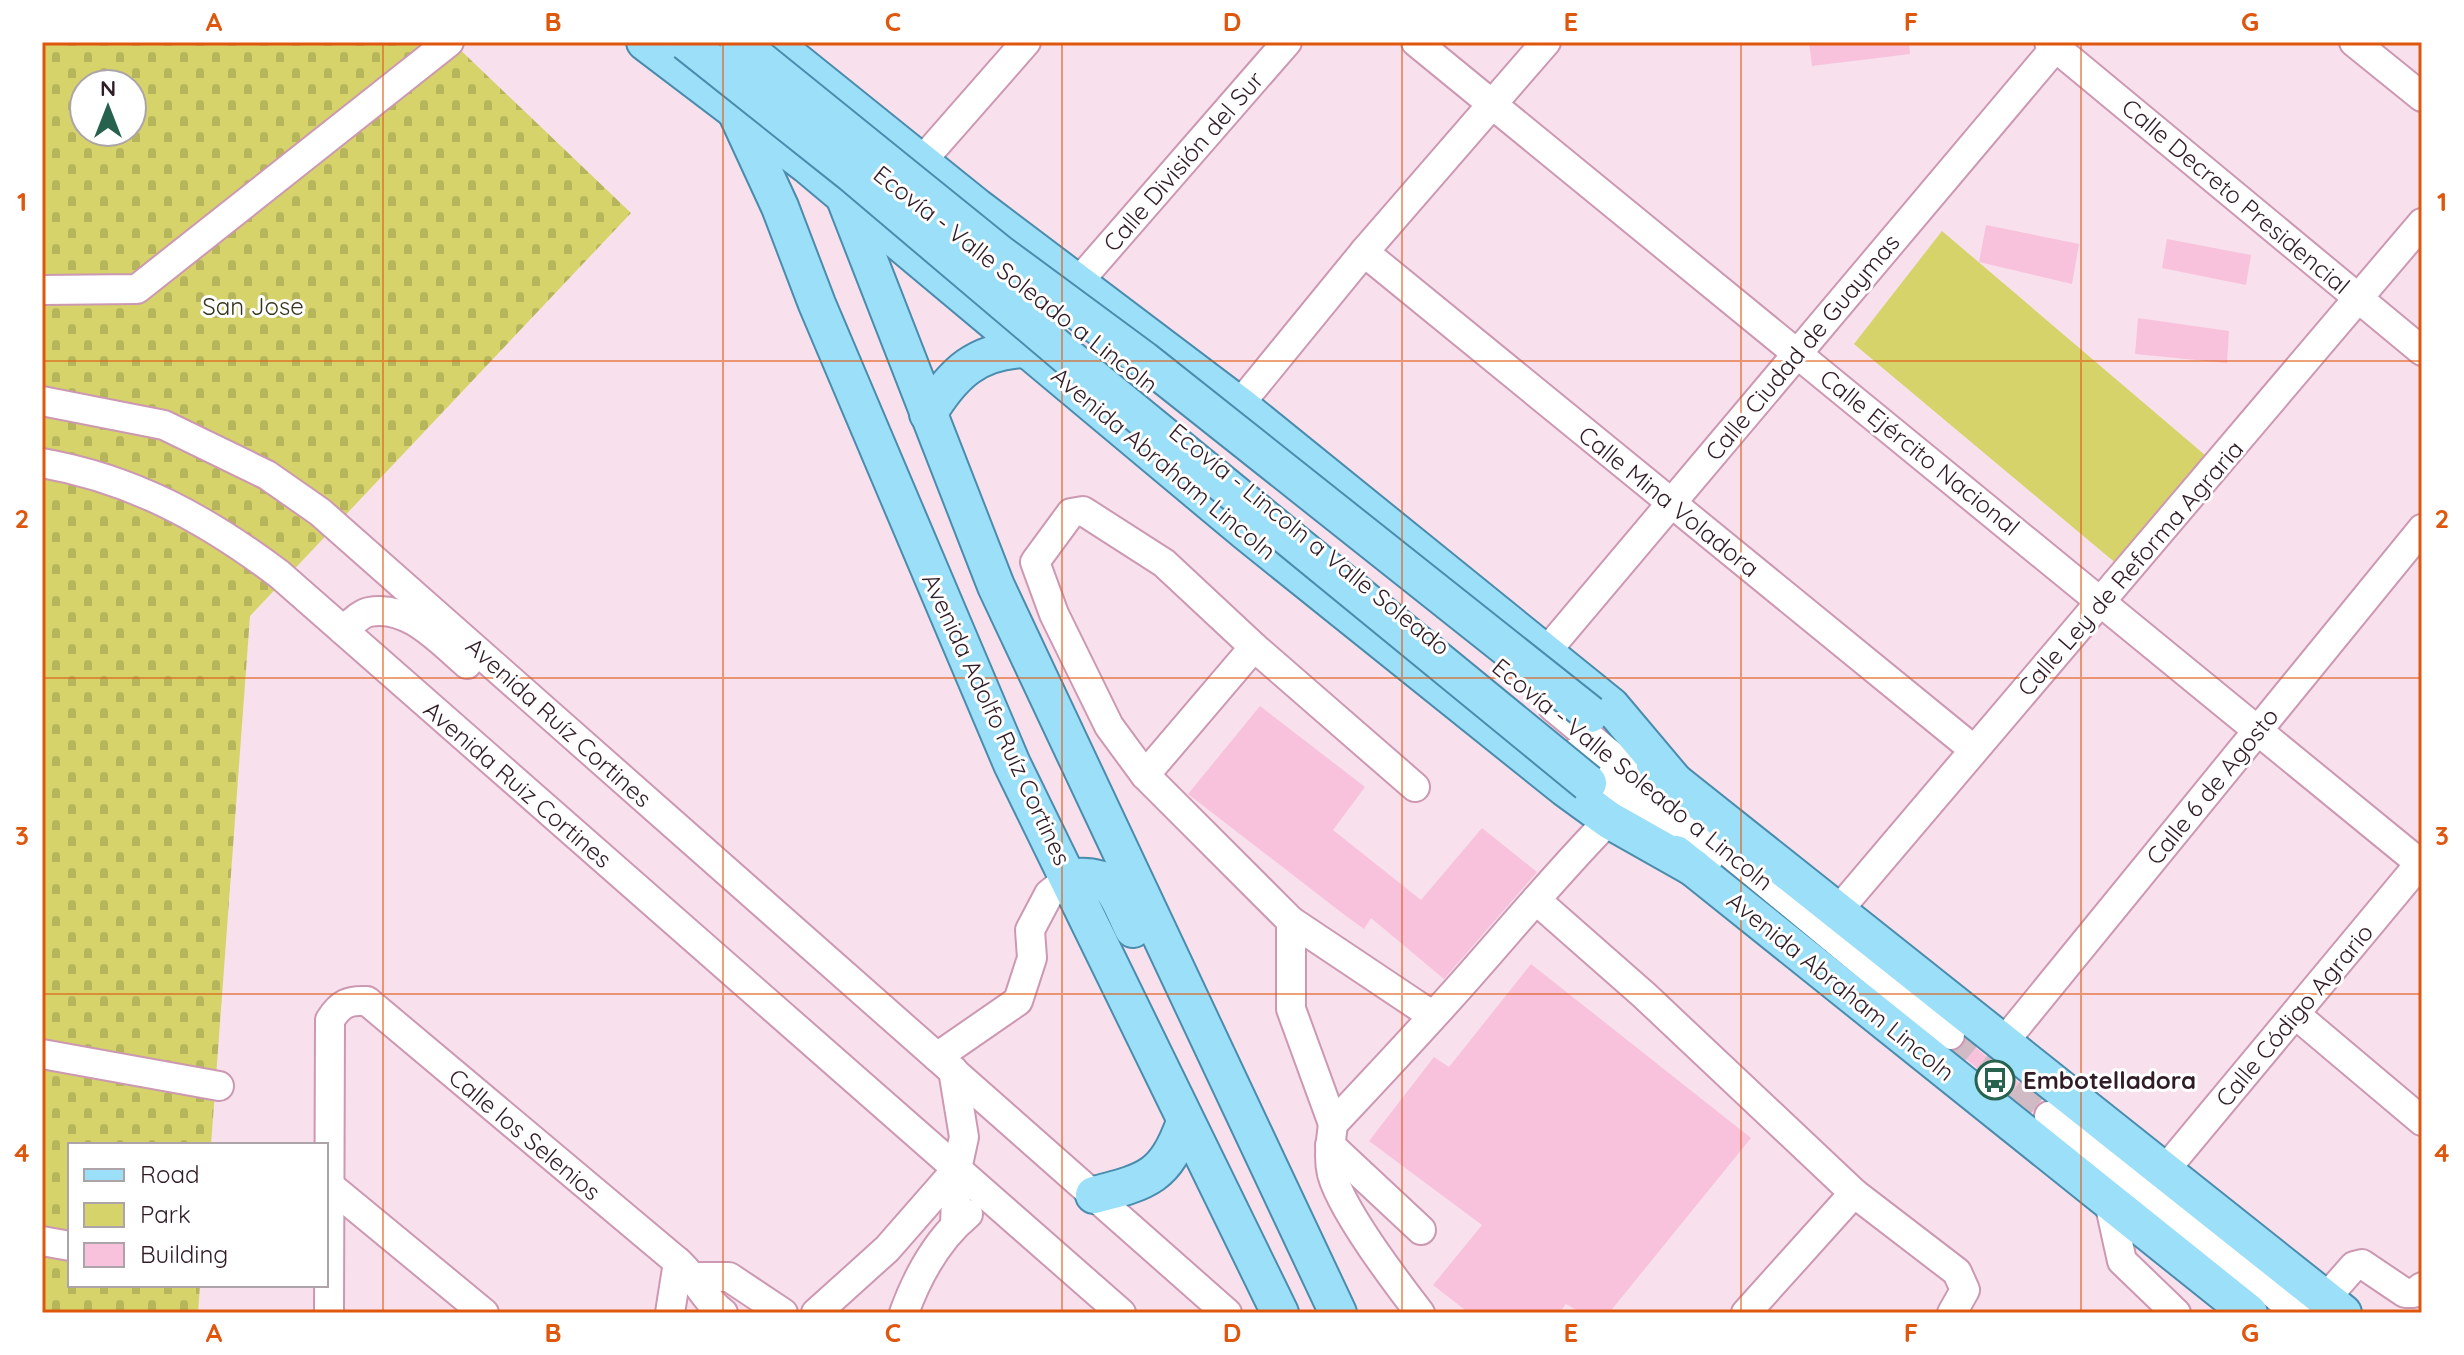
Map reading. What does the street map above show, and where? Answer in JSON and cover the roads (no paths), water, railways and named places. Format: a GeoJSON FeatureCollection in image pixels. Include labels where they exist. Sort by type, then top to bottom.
{"type":"FeatureCollection","features":[{"type":"Feature","properties":{"kind":"main road","name":"Avenida Abraham Lincoln"},"geometry":{"type":"LineString","coordinates":[[645,42],[737,114],[829,137],[905,201],[1027,244],[1079,281],[1239,405],[1611,706],[1675,782]]}},
{"type":"Feature","properties":{"kind":"main road","name":"Avenida Abraham Lincoln"},"geometry":{"type":"LineString","coordinates":[[686,42],[852,174],[1074,362],[1588,783],[2249,1313]]}},
{"type":"Feature","properties":{"kind":"main road"},"geometry":{"type":"LineString","coordinates":[[738,42],[999,253],[1144,360],[1836,913],[2165,1170],[2322,1308]]}},
{"type":"Feature","properties":{"kind":"main road","name":"Avenida Abraham Lincoln"},"geometry":{"type":"LineString","coordinates":[[772,42],[829,137],[905,201],[983,279],[1027,349],[1246,532],[1609,820],[1694,868]]}},
{"type":"Feature","properties":{"kind":"main road","name":"Avenida Adolfo Ruíz Cortines"},"geometry":{"type":"LineString","coordinates":[[737,114],[780,207],[817,304],[1012,764],[1280,1313]]}},
{"type":"Feature","properties":{"kind":"main road"},"geometry":{"type":"LineString","coordinates":[[817,304],[829,137]]}},
{"type":"Feature","properties":{"kind":"main road"},"geometry":{"type":"LineString","coordinates":[[829,137],[891,321],[996,586],[1338,1313]]}},
{"type":"Feature","properties":{"kind":"main road"},"geometry":{"type":"LineString","coordinates":[[891,321],[905,201]]}},
{"type":"Feature","properties":{"kind":"main road"},"geometry":{"type":"LineString","coordinates":[[983,279],[1000,246],[1027,244]]}},
{"type":"Feature","properties":{"kind":"main road"},"geometry":{"type":"LineString","coordinates":[[928,414],[953,377],[968,363],[987,354],[1027,349]]}},
{"type":"Feature","properties":{"kind":"main road"},"geometry":{"type":"LineString","coordinates":[[1069,878],[1096,876],[1105,880],[1118,898],[1166,996],[1222,1062]]}},
{"type":"Feature","properties":{"kind":"main road"},"geometry":{"type":"LineString","coordinates":[[1094,1195],[1128,1186],[1157,1171],[1172,1157],[1185,1122]]}},
{"type":"Feature","properties":{"kind":"street"},"geometry":{"type":"LineString","coordinates":[[42,290],[137,289],[449,42]]}},
{"type":"Feature","properties":{"kind":"street"},"geometry":{"type":"LineString","coordinates":[[672,42],[829,137]]}},
{"type":"Feature","properties":{"kind":"street"},"geometry":{"type":"LineString","coordinates":[[711,42],[829,137]]}},
{"type":"Feature","properties":{"kind":"street"},"geometry":{"type":"LineString","coordinates":[[905,201],[1026,42]]}},
{"type":"Feature","properties":{"kind":"street","name":"Calle División del Sur"},"geometry":{"type":"LineString","coordinates":[[1079,281],[1287,42]]}},
{"type":"Feature","properties":{"kind":"street","name":"Calle Ejército Nacional"},"geometry":{"type":"LineString","coordinates":[[1416,42],[2421,863]]}},
{"type":"Feature","properties":{"kind":"street"},"geometry":{"type":"LineString","coordinates":[[1239,405],[1364,252],[1546,42]]}},
{"type":"Feature","properties":{"kind":"street"},"geometry":{"type":"LineString","coordinates":[[2354,42],[2422,97]]}},
{"type":"Feature","properties":{"kind":"street","name":"Calle Decreto Presidencial"},"geometry":{"type":"LineString","coordinates":[[2055,44],[2422,351]]}},
{"type":"Feature","properties":{"kind":"street","name":"Calle Ciudad de Guaymas"},"geometry":{"type":"LineString","coordinates":[[1545,653],[2055,44]]}},
{"type":"Feature","properties":{"kind":"street","name":"Ecovía - Valle Soleado a Lincoln"},"geometry":{"type":"LineString","coordinates":[[905,201],[983,279],[1596,741],[1945,1041]]}},
{"type":"Feature","properties":{"kind":"street","name":"Calle Ley de Reforma Agraria"},"geometry":{"type":"LineString","coordinates":[[1836,913],[2422,223]]}},
{"type":"Feature","properties":{"kind":"street","name":"Calle Mina Voladora"},"geometry":{"type":"LineString","coordinates":[[1364,252],[1973,749]]}},
{"type":"Feature","properties":{"kind":"street","name":"Avenida Ruíz Cortines"},"geometry":{"type":"LineString","coordinates":[[42,401],[164,425],[267,475],[320,512],[1227,1313]]}},
{"type":"Feature","properties":{"kind":"street","name":"Avenida Ruiz Cortines"},"geometry":{"type":"LineString","coordinates":[[42,463],[128,484],[185,510],[269,566],[957,1169]]}},
{"type":"Feature","properties":{"kind":"street"},"geometry":{"type":"LineString","coordinates":[[1415,787],[1254,647],[1164,563],[1083,511],[1071,513],[1036,559],[1035,565],[1054,614],[1109,726],[1145,775],[1291,921],[1433,1016]]}},
{"type":"Feature","properties":{"kind":"street","name":"Calle 6 de Agosto"},"geometry":{"type":"LineString","coordinates":[[2003,1043],[2422,529]]}},
{"type":"Feature","properties":{"kind":"street"},"geometry":{"type":"LineString","coordinates":[[343,630],[366,612],[391,611],[411,618],[598,778],[648,801]]}},
{"type":"Feature","properties":{"kind":"street"},"geometry":{"type":"LineString","coordinates":[[1145,775],[1254,647]]}},
{"type":"Feature","properties":{"kind":"street"},"geometry":{"type":"LineString","coordinates":[[1331,1134],[1609,820]]}},
{"type":"Feature","properties":{"kind":"street","name":"Calle Código Agrario"},"geometry":{"type":"LineString","coordinates":[[2165,1170],[2421,863]]}},
{"type":"Feature","properties":{"kind":"street"},"geometry":{"type":"LineString","coordinates":[[955,1225],[963,1120],[945,1063],[1018,1001],[1032,958],[1030,930],[1049,894],[1069,878]]}},
{"type":"Feature","properties":{"kind":"street"},"geometry":{"type":"LineString","coordinates":[[1536,900],[1644,995],[1854,1193],[1957,1272],[1965,1290],[1952,1313]]}},
{"type":"Feature","properties":{"kind":"street"},"geometry":{"type":"LineString","coordinates":[[1291,921],[1291,1009],[1331,1134],[1336,1184],[1385,1267],[1420,1313]]}},
{"type":"Feature","properties":{"kind":"street","name":"Calle los Selenios"},"geometry":{"type":"LineString","coordinates":[[330,1186],[330,1020],[338,1007],[351,1000],[367,1001],[687,1270],[709,1303],[723,1313]]}},
{"type":"Feature","properties":{"kind":"street"},"geometry":{"type":"LineString","coordinates":[[2295,1014],[2422,1121]]}},
{"type":"Feature","properties":{"kind":"street"},"geometry":{"type":"LineString","coordinates":[[42,1054],[219,1086]]}},
{"type":"Feature","properties":{"kind":"street"},"geometry":{"type":"LineString","coordinates":[[2275,1313],[2045,1121],[2322,1308],[2354,1266],[2362,1264],[2405,1293],[2414,1293],[2422,1287]]}},
{"type":"Feature","properties":{"kind":"street"},"geometry":{"type":"LineString","coordinates":[[1331,1134],[1421,1230]]}},
{"type":"Feature","properties":{"kind":"street"},"geometry":{"type":"LineString","coordinates":[[957,1169],[1121,1313]]}},
{"type":"Feature","properties":{"kind":"street"},"geometry":{"type":"LineString","coordinates":[[816,1313],[887,1249],[957,1169]]}},
{"type":"Feature","properties":{"kind":"street"},"geometry":{"type":"LineString","coordinates":[[329,1313],[330,1186]]}},
{"type":"Feature","properties":{"kind":"street"},"geometry":{"type":"LineString","coordinates":[[330,1186],[484,1313]]}},
{"type":"Feature","properties":{"kind":"street"},"geometry":{"type":"LineString","coordinates":[[1746,1313],[1854,1193]]}},
{"type":"Feature","properties":{"kind":"street"},"geometry":{"type":"LineString","coordinates":[[904,1313],[919,1276],[955,1225],[972,1210],[994,1200]]}},
{"type":"Feature","properties":{"kind":"street"},"geometry":{"type":"LineString","coordinates":[[2109,1202],[2122,1261],[2176,1313]]}},
{"type":"Feature","properties":{"kind":"street"},"geometry":{"type":"LineString","coordinates":[[42,1241],[68,1246]]}},
{"type":"Feature","properties":{"kind":"street"},"geometry":{"type":"LineString","coordinates":[[670,1313],[687,1270],[729,1277],[783,1313]]}},
{"type":"Feature","properties":{"kind":"tunnel"},"geometry":{"type":"LineString","coordinates":[[1950,1035],[2049,1116]]}},
{"type":"Feature","properties":{"kind":"place","name":"Embotelladora"},"geometry":{"type":"Point","coordinates":[1995,1080]}},
{"type":"Feature","properties":{"kind":"park label","name":"San Jose"},"geometry":{"type":"Point","coordinates":[253,306]}}]}
